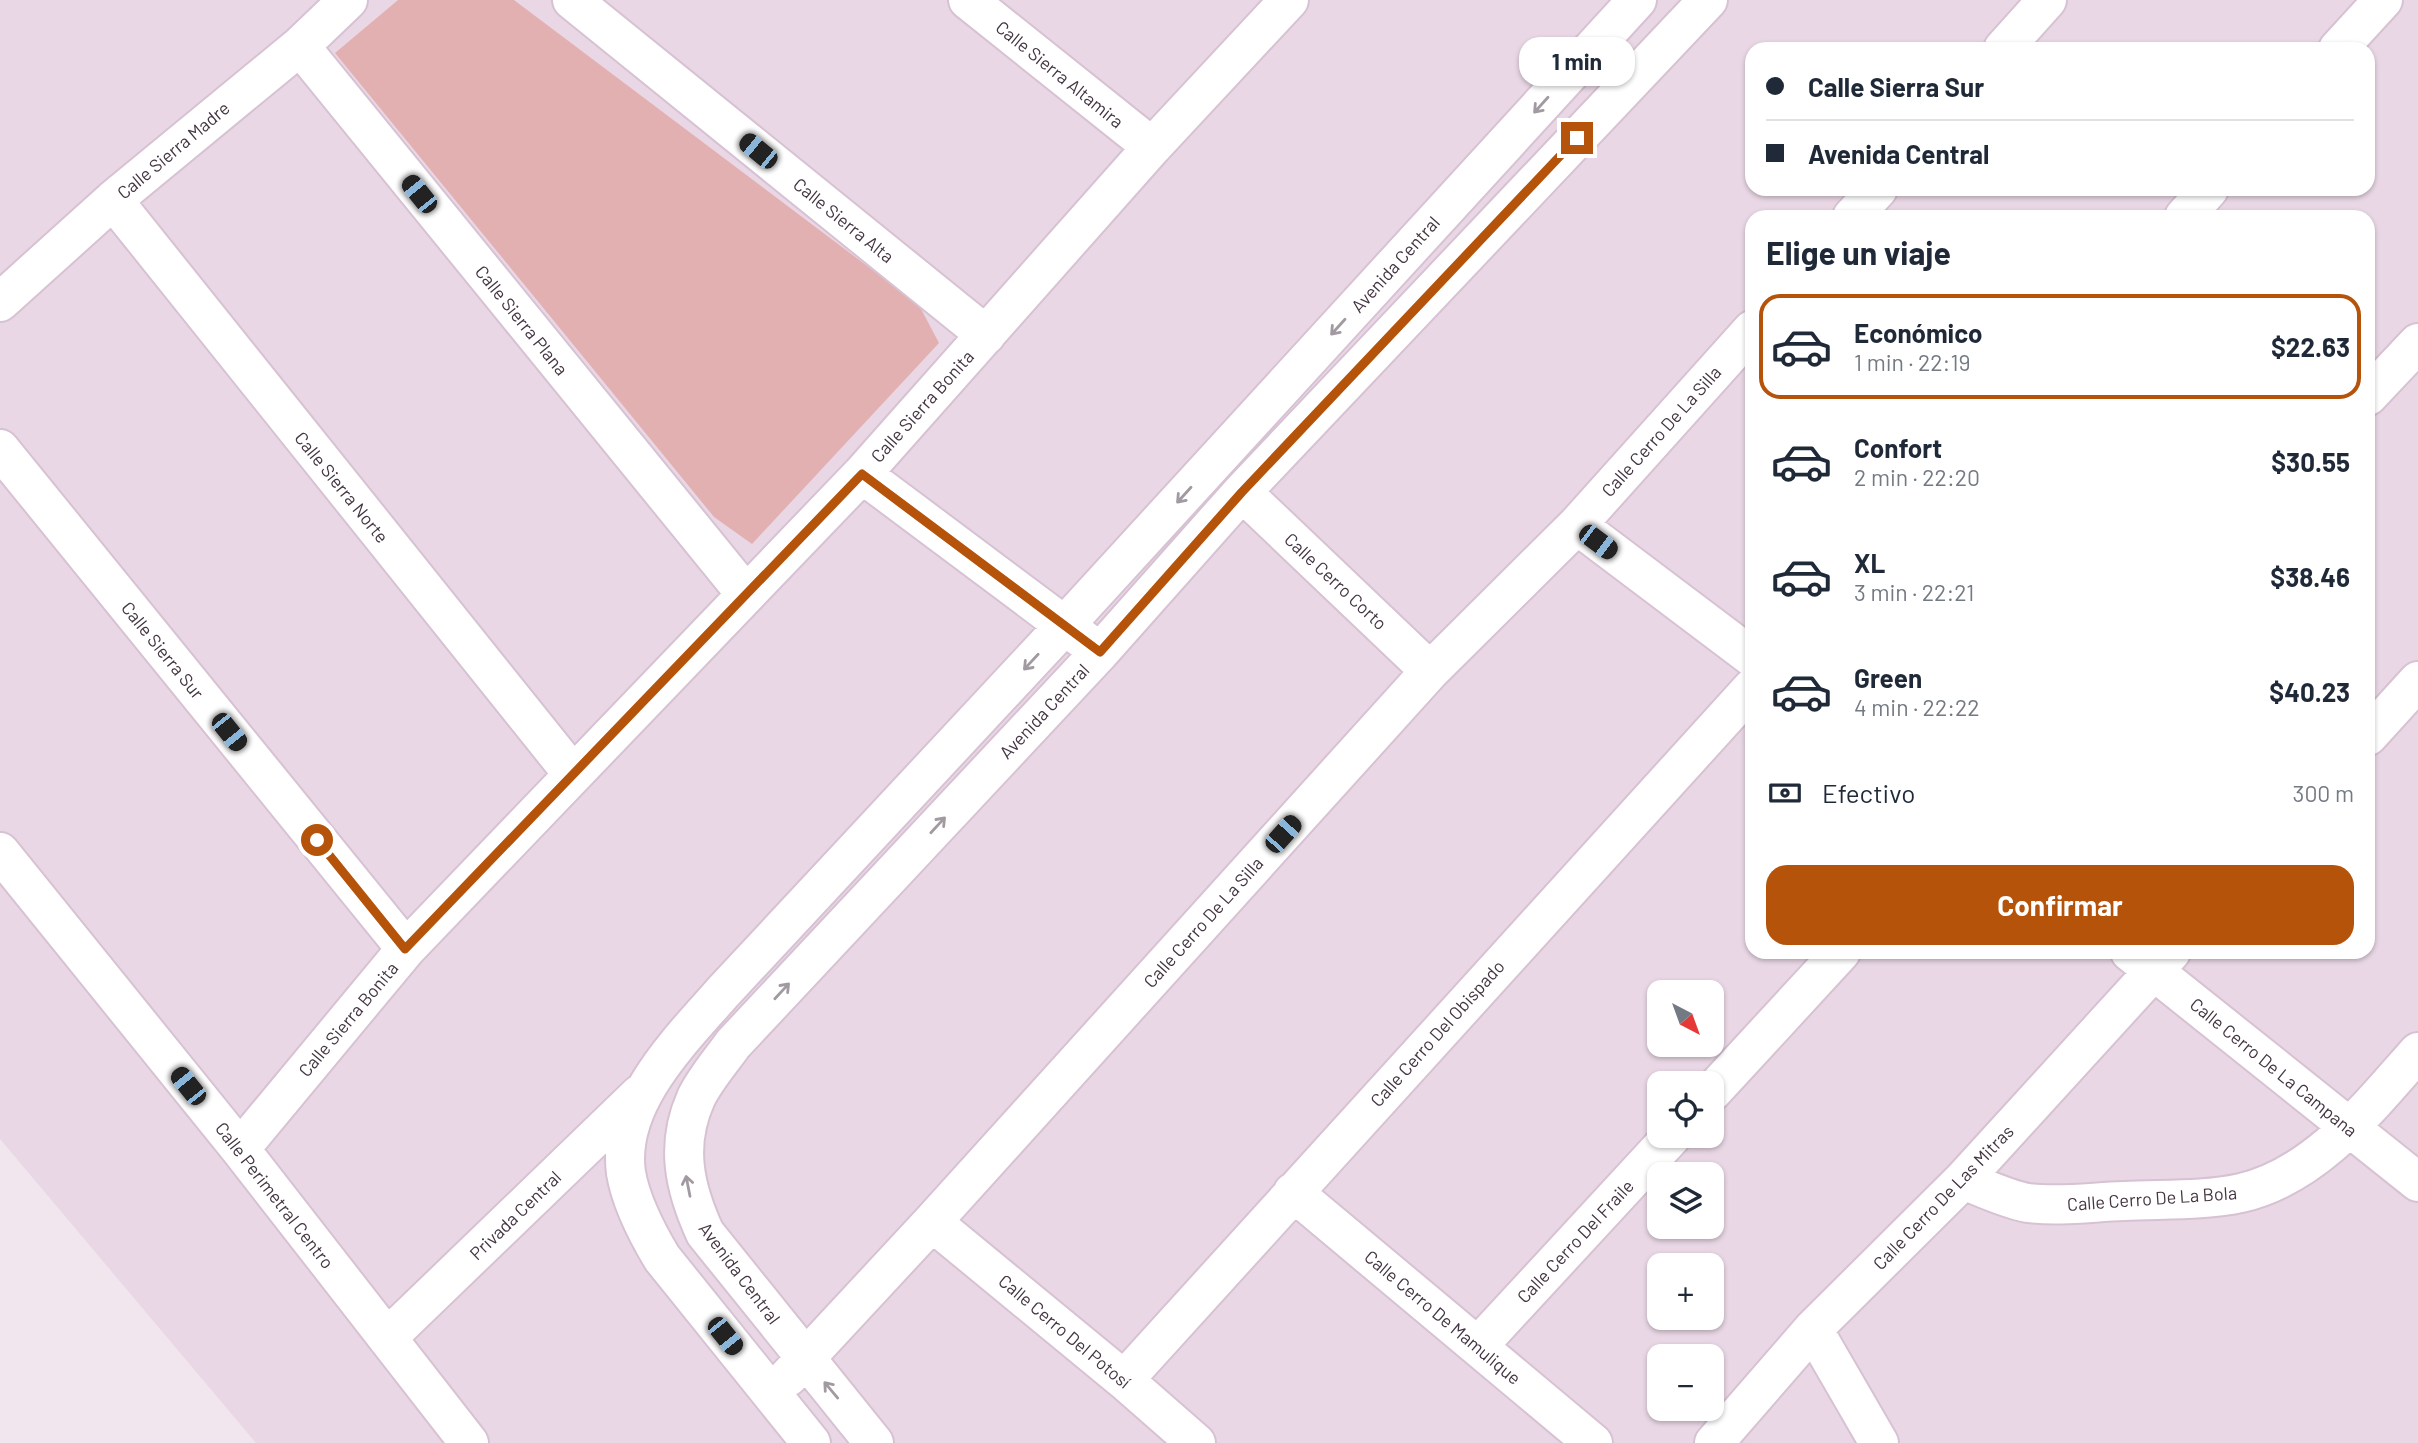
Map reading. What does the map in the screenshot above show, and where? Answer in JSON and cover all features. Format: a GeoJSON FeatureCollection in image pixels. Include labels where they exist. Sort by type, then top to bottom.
{"type":"FeatureCollection","features":[{"type":"Feature","properties":{"kind":"street","name":"Calle Sierra Madre"},"geometry":{"type":"LineString","coordinates":[[0,302],[113,200],[300,46],[348,0]]}},
{"type":"Feature","properties":{"kind":"street","name":"Calle Sierra Alta"},"geometry":{"type":"LineString","coordinates":[[572,0],[986,335]]}},
{"type":"Feature","properties":{"kind":"street","name":"Calle Sierra Altamira"},"geometry":{"type":"LineString","coordinates":[[968,0],[1152,147]]}},
{"type":"Feature","properties":{"kind":"street","name":"Calle Sierra Bonita"},"geometry":{"type":"LineString","coordinates":[[240,1149],[405,949],[862,474],[1152,147],[1289,0]]}},
{"type":"Feature","properties":{"kind":"street","name":"Avenida Central"},"geometry":{"type":"LineString","coordinates":[[811,1443],[662,1258],[648,1235],[626,1173],[627,1141],[643,1091],[677,1045],[723,992],[1065,625],[1637,0]]}},
{"type":"Feature","properties":{"kind":"street","name":"Avenida Central"},"geometry":{"type":"LineString","coordinates":[[874,1443],[705,1233],[691,1203],[684,1153],[686,1126],[697,1096],[733,1044],[1100,652],[1242,492],[1708,0]]}},
{"type":"Feature","properties":{"kind":"street"},"geometry":{"type":"LineString","coordinates":[[2009,42],[2047,0]]}},
{"type":"Feature","properties":{"kind":"street"},"geometry":{"type":"LineString","coordinates":[[2344,42],[2383,0]]}},
{"type":"Feature","properties":{"kind":"street","name":"Calle Sierra Plana"},"geometry":{"type":"LineString","coordinates":[[300,46],[745,593]]}},
{"type":"Feature","properties":{"kind":"street"},"geometry":{"type":"LineString","coordinates":[[1859,210],[1872,196]]}},
{"type":"Feature","properties":{"kind":"street"},"geometry":{"type":"LineString","coordinates":[[2190,210],[2202,196]]}},
{"type":"Feature","properties":{"kind":"street","name":"Calle Sierra Norte"},"geometry":{"type":"LineString","coordinates":[[113,200],[572,773]]}},
{"type":"Feature","properties":{"kind":"street","name":"Calle Cerro De La Silla"},"geometry":{"type":"LineString","coordinates":[[772,1394],[932,1222],[1430,671],[1577,526],[1745,338]]}},
{"type":"Feature","properties":{"kind":"street"},"geometry":{"type":"LineString","coordinates":[[2375,389],[2418,343]]}},
{"type":"Feature","properties":{"kind":"street","name":"Calle Sierra Sur"},"geometry":{"type":"LineString","coordinates":[[0,449],[405,949]]}},
{"type":"Feature","properties":{"kind":"street"},"geometry":{"type":"LineString","coordinates":[[862,474],[1100,652]]}},
{"type":"Feature","properties":{"kind":"street","name":"Calle Cerro Corto"},"geometry":{"type":"LineString","coordinates":[[1242,492],[1430,671]]}},
{"type":"Feature","properties":{"kind":"street"},"geometry":{"type":"LineString","coordinates":[[1577,526],[1745,652]]}},
{"type":"Feature","properties":{"kind":"street"},"geometry":{"type":"LineString","coordinates":[[2375,728],[2418,681]]}},
{"type":"Feature","properties":{"kind":"street","name":"Calle Cerro Del Obispado"},"geometry":{"type":"LineString","coordinates":[[1124,1380],[1745,696]]}},
{"type":"Feature","properties":{"kind":"street","name":"Calle Perimetral Centro"},"geometry":{"type":"LineString","coordinates":[[0,852],[240,1149],[469,1443]]}},
{"type":"Feature","properties":{"kind":"street"},"geometry":{"type":"LineString","coordinates":[[1724,1080],[1835,959]]}},
{"type":"Feature","properties":{"kind":"street","name":"Calle Cerro De Las Mitras"},"geometry":{"type":"LineString","coordinates":[[1714,1443],[1813,1329],[1963,1180],[2151,959]]}},
{"type":"Feature","properties":{"kind":"street","name":"Calle Cerro De La Campana"},"geometry":{"type":"LineString","coordinates":[[2153,959],[2350,1129],[2418,1182]]}},
{"type":"Feature","properties":{"kind":"street","name":"Calle Cerro De La Bola"},"geometry":{"type":"LineString","coordinates":[[1963,1180],[2026,1202],[2056,1205],[2242,1193],[2269,1184],[2298,1167],[2350,1129],[2418,1052]]}},
{"type":"Feature","properties":{"kind":"street","name":"Privada Central"},"geometry":{"type":"LineString","coordinates":[[387,1338],[643,1091]]}},
{"type":"Feature","properties":{"kind":"street","name":"Calle Cerro Del Fraile"},"geometry":{"type":"LineString","coordinates":[[1478,1346],[1661,1148]]}},
{"type":"Feature","properties":{"kind":"street","name":"Calle Cerro De Mamulique"},"geometry":{"type":"LineString","coordinates":[[1293,1192],[1593,1443]]}},
{"type":"Feature","properties":{"kind":"street","name":"Calle Cerro Del Potosí"},"geometry":{"type":"LineString","coordinates":[[932,1222],[1196,1443]]}},
{"type":"Feature","properties":{"kind":"street"},"geometry":{"type":"LineString","coordinates":[[1813,1329],[1879,1443]]}},
{"type":"Feature","properties":{"kind":"shaded area"},"geometry":{"type":"Polygon","coordinates":[[[0,0],[2418,0],[2418,1443],[256,1443],[0,1139],[0,0]]]}},
{"type":"Feature","properties":{"kind":"shaded area"},"geometry":{"type":"Polygon","coordinates":[[[398,0],[514,0],[919,305],[939,343],[752,544],[714,517],[335,53],[398,0]]]}},
{"type":"Feature","properties":{"kind":"route"},"geometry":{"type":"LineString","coordinates":[[317,840],[405,949],[862,474],[1100,652],[1242,492],[1577,138]]}}]}
